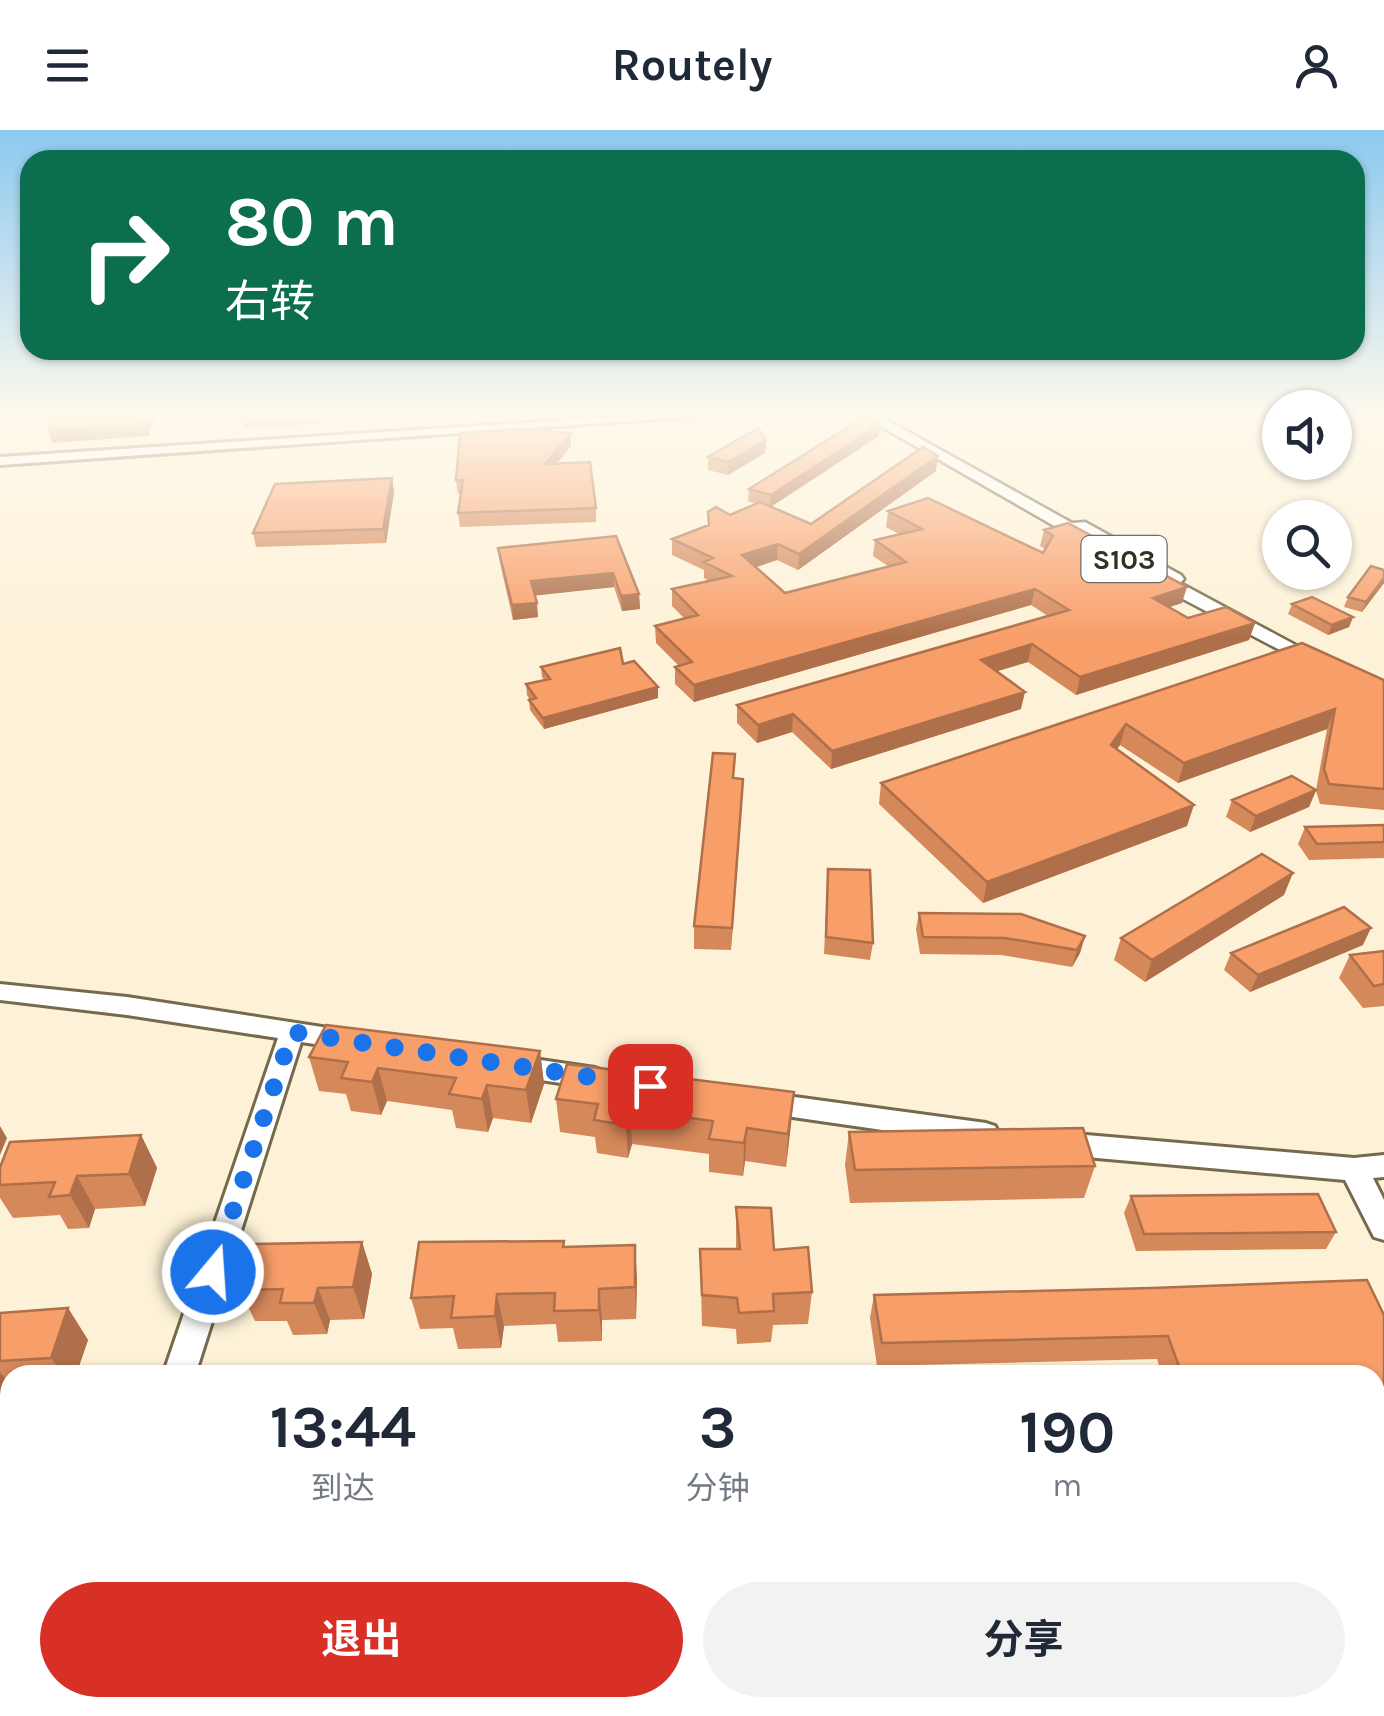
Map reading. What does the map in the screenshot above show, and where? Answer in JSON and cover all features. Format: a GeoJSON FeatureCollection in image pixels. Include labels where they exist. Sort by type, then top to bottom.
{"type":"FeatureCollection","features":[{"type":"Feature","properties":{"kind":"main road","name":"S103"},"geometry":{"type":"LineString","coordinates":[[997,489],[1163,582],[1334,666],[1015,489]]}},
{"type":"Feature","properties":{"kind":"street"},"geometry":{"type":"LineString","coordinates":[[0,992],[367,1043]]}},
{"type":"Feature","properties":{"kind":"street"},"geometry":{"type":"LineString","coordinates":[[182,1365],[292,1032]]}},
{"type":"Feature","properties":{"kind":"street"},"geometry":{"type":"LineString","coordinates":[[479,1060],[630,1083]]}},
{"type":"Feature","properties":{"kind":"street"},"geometry":{"type":"LineString","coordinates":[[746,1100],[1025,1140],[1354,1169],[1384,1166]]}},
{"type":"Feature","properties":{"kind":"street"},"geometry":{"type":"LineString","coordinates":[[1354,1169],[1384,1228]]}},
{"type":"Feature","properties":{"kind":"building"},"geometry":{"type":"Polygon","coordinates":[[[273,489],[390,489],[383,529],[253,533],[273,489]]]}},
{"type":"Feature","properties":{"kind":"building"},"geometry":{"type":"Polygon","coordinates":[[[462,489],[594,489],[596,508],[458,513],[462,489]]]}},
{"type":"Feature","properties":{"kind":"building"},"geometry":{"type":"Polygon","coordinates":[[[749,489],[780,489],[771,495],[749,489]]]}},
{"type":"Feature","properties":{"kind":"building"},"geometry":{"type":"Polygon","coordinates":[[[862,489],[891,489],[799,554],[778,544],[742,555],[785,593],[906,562],[875,540],[922,529],[888,511],[928,498],[1043,553],[1053,536],[1044,530],[1068,523],[1187,587],[1153,598],[1188,618],[1226,607],[1255,623],[1080,677],[1032,644],[981,660],[1025,692],[832,751],[793,714],[758,725],[737,705],[1069,610],[1035,589],[694,685],[675,667],[692,662],[655,626],[698,615],[672,589],[732,576],[704,562],[713,558],[672,539],[709,525],[708,512],[716,507],[730,515],[760,502],[811,524],[862,489]]]}},
{"type":"Feature","properties":{"kind":"building"},"geometry":{"type":"Polygon","coordinates":[[[616,536],[639,594],[621,596],[613,573],[531,581],[537,603],[512,605],[498,548],[616,536]]]}},
{"type":"Feature","properties":{"kind":"building"},"geometry":{"type":"Polygon","coordinates":[[[1371,566],[1384,570],[1384,578],[1366,602],[1348,597],[1371,566]]]}},
{"type":"Feature","properties":{"kind":"building"},"geometry":{"type":"Polygon","coordinates":[[[1312,597],[1353,617],[1332,625],[1292,604],[1312,597]]]}},
{"type":"Feature","properties":{"kind":"building"},"geometry":{"type":"Polygon","coordinates":[[[1302,643],[1384,680],[1384,789],[1329,784],[1324,769],[1335,709],[1184,763],[1126,724],[1111,745],[1194,805],[987,882],[881,783],[1302,643]]]}},
{"type":"Feature","properties":{"kind":"building"},"geometry":{"type":"Polygon","coordinates":[[[620,648],[623,664],[634,661],[658,687],[543,718],[529,700],[536,698],[526,684],[550,679],[541,667],[620,648]]]}},
{"type":"Feature","properties":{"kind":"building"},"geometry":{"type":"Polygon","coordinates":[[[713,753],[735,754],[733,778],[743,779],[732,928],[694,926],[713,753]]]}},
{"type":"Feature","properties":{"kind":"building"},"geometry":{"type":"Polygon","coordinates":[[[1292,776],[1316,790],[1256,816],[1232,800],[1292,776]]]}},
{"type":"Feature","properties":{"kind":"building"},"geometry":{"type":"Polygon","coordinates":[[[1384,825],[1384,842],[1317,844],[1305,827],[1384,825]]]}},
{"type":"Feature","properties":{"kind":"building"},"geometry":{"type":"Polygon","coordinates":[[[1262,854],[1293,873],[1152,960],[1121,938],[1262,854]]]}},
{"type":"Feature","properties":{"kind":"building"},"geometry":{"type":"Polygon","coordinates":[[[828,869],[870,870],[873,943],[826,937],[828,869]]]}},
{"type":"Feature","properties":{"kind":"building"},"geometry":{"type":"Polygon","coordinates":[[[1344,907],[1371,928],[1258,975],[1231,953],[1344,907]]]}},
{"type":"Feature","properties":{"kind":"building"},"geometry":{"type":"Polygon","coordinates":[[[919,913],[1021,914],[1085,936],[1077,950],[1005,938],[923,937],[919,913]]]}},
{"type":"Feature","properties":{"kind":"building"},"geometry":{"type":"Polygon","coordinates":[[[1384,951],[1384,984],[1374,986],[1350,955],[1384,951]]]}},
{"type":"Feature","properties":{"kind":"building"},"geometry":{"type":"Polygon","coordinates":[[[326,1025],[540,1051],[526,1090],[487,1085],[482,1099],[449,1094],[456,1078],[378,1068],[372,1082],[341,1078],[348,1062],[309,1057],[326,1025]]]}},
{"type":"Feature","properties":{"kind":"building"},"geometry":{"type":"Polygon","coordinates":[[[567,1064],[794,1092],[788,1134],[747,1128],[744,1143],[709,1139],[713,1121],[630,1110],[626,1125],[594,1120],[598,1104],[556,1099],[567,1064]]]}},
{"type":"Feature","properties":{"kind":"building"},"geometry":{"type":"Polygon","coordinates":[[[1083,1128],[1095,1166],[855,1170],[849,1132],[1083,1128]]]}},
{"type":"Feature","properties":{"kind":"building"},"geometry":{"type":"Polygon","coordinates":[[[141,1135],[129,1174],[77,1176],[70,1195],[49,1197],[55,1182],[0,1185],[0,1167],[10,1142],[141,1135]]]}},
{"type":"Feature","properties":{"kind":"building"},"geometry":{"type":"Polygon","coordinates":[[[1318,1194],[1336,1232],[1144,1234],[1131,1196],[1318,1194]]]}},
{"type":"Feature","properties":{"kind":"building"},"geometry":{"type":"Polygon","coordinates":[[[736,1207],[771,1208],[774,1250],[808,1247],[812,1292],[773,1294],[774,1311],[739,1313],[737,1298],[702,1295],[700,1249],[740,1249],[736,1207]]]}},
{"type":"Feature","properties":{"kind":"building"},"geometry":{"type":"Polygon","coordinates":[[[564,1241],[563,1247],[635,1245],[635,1287],[599,1289],[599,1310],[554,1311],[555,1293],[497,1294],[495,1316],[451,1318],[454,1296],[411,1298],[419,1242],[564,1241]]]}},
{"type":"Feature","properties":{"kind":"building"},"geometry":{"type":"Polygon","coordinates":[[[362,1242],[353,1287],[318,1288],[314,1303],[280,1303],[283,1289],[240,1290],[253,1244],[362,1242]]]}},
{"type":"Feature","properties":{"kind":"building"},"geometry":{"type":"Polygon","coordinates":[[[1367,1280],[1384,1315],[1384,1365],[1178,1365],[1168,1336],[882,1343],[874,1295],[1367,1280]]]}},
{"type":"Feature","properties":{"kind":"building"},"geometry":{"type":"Polygon","coordinates":[[[68,1308],[51,1358],[0,1361],[0,1313],[68,1308]]]}},
{"type":"Feature","properties":{"kind":"route"},"geometry":{"type":"LineString","coordinates":[[213,1272],[292,1032],[650,1086]]}}]}
